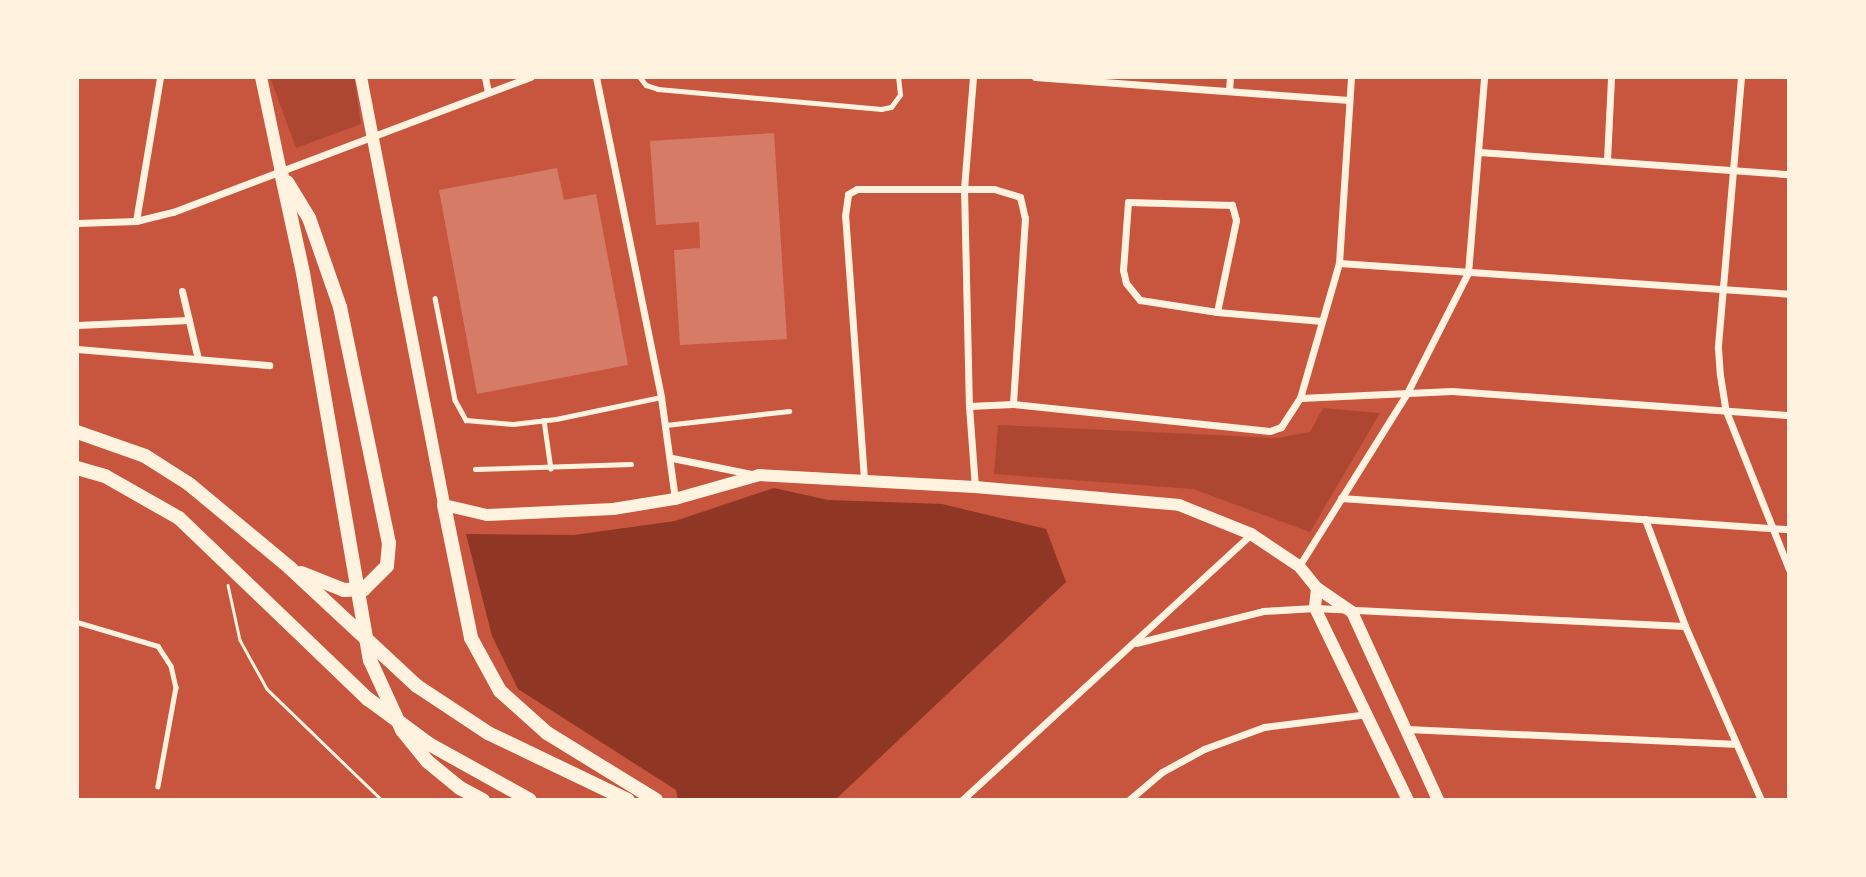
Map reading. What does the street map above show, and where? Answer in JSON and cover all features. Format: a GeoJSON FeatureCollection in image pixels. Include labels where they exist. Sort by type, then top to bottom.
{"type":"FeatureCollection","features":[{"type":"Feature","properties":{"kind":"main road"},"geometry":{"type":"LineString","coordinates":[[261,77],[303,273],[370,660],[401,730],[427,761],[460,789],[483,800]]}},
{"type":"Feature","properties":{"kind":"main road"},"geometry":{"type":"LineString","coordinates":[[361,77],[471,638],[500,691],[547,733],[656,800]]}},
{"type":"Feature","properties":{"kind":"main road"},"geometry":{"type":"LineString","coordinates":[[281,172],[309,218],[327,261],[372,451],[388,543],[387,566],[364,590],[344,590],[290,568]]}},
{"type":"Feature","properties":{"kind":"main road"},"geometry":{"type":"LineString","coordinates":[[77,432],[145,456],[189,484],[290,568],[417,686],[488,733],[628,800]]}},
{"type":"Feature","properties":{"kind":"main road"},"geometry":{"type":"LineString","coordinates":[[77,468],[146,496],[179,518],[368,699],[429,744],[530,800]]}},
{"type":"Feature","properties":{"kind":"main road"},"geometry":{"type":"LineString","coordinates":[[444,505],[487,515],[613,509],[676,499],[759,475],[975,486],[1179,505],[1251,534],[1299,566],[1317,589],[1352,611],[1438,800]]}},
{"type":"Feature","properties":{"kind":"main road"},"geometry":{"type":"LineString","coordinates":[[1317,589],[1315,608],[1408,800]]}},
{"type":"Feature","properties":{"kind":"street"},"geometry":{"type":"LineString","coordinates":[[136,221],[160,77]]}},
{"type":"Feature","properties":{"kind":"street"},"geometry":{"type":"LineString","coordinates":[[485,77],[488,93]]}},
{"type":"Feature","properties":{"kind":"street"},"geometry":{"type":"LineString","coordinates":[[77,223],[136,221],[173,212],[530,77]]}},
{"type":"Feature","properties":{"kind":"street"},"geometry":{"type":"LineString","coordinates":[[596,77],[661,397],[676,499]]}},
{"type":"Feature","properties":{"kind":"street"},"geometry":{"type":"LineString","coordinates":[[973,77],[964,188],[969,406],[975,486]]}},
{"type":"Feature","properties":{"kind":"street"},"geometry":{"type":"LineString","coordinates":[[1035,77],[1349,100]]}},
{"type":"Feature","properties":{"kind":"street"},"geometry":{"type":"LineString","coordinates":[[1229,91],[1230,77]]}},
{"type":"Feature","properties":{"kind":"street"},"geometry":{"type":"LineString","coordinates":[[969,406],[1013,404],[1270,431],[1289,420],[1300,398],[1339,263],[1351,77]]}},
{"type":"Feature","properties":{"kind":"street"},"geometry":{"type":"LineString","coordinates":[[1299,566],[1407,393],[1468,273],[1484,77]]}},
{"type":"Feature","properties":{"kind":"street"},"geometry":{"type":"LineString","coordinates":[[1607,160],[1611,77]]}},
{"type":"Feature","properties":{"kind":"street"},"geometry":{"type":"LineString","coordinates":[[1741,77],[1718,348],[1726,411],[1789,569]]}},
{"type":"Feature","properties":{"kind":"street"},"geometry":{"type":"LineString","coordinates":[[1479,152],[1789,174]]}},
{"type":"Feature","properties":{"kind":"street"},"geometry":{"type":"LineString","coordinates":[[864,479],[845,205],[848,194],[857,189],[964,188],[1014,191],[1023,205],[1013,404]]}},
{"type":"Feature","properties":{"kind":"street"},"geometry":{"type":"LineString","coordinates":[[1217,312],[1236,220],[1233,205],[1142,199],[1128,202],[1123,270],[1133,293],[1153,305],[1217,312],[1322,321]]}},
{"type":"Feature","properties":{"kind":"street"},"geometry":{"type":"LineString","coordinates":[[1339,263],[1789,294]]}},
{"type":"Feature","properties":{"kind":"street"},"geometry":{"type":"LineString","coordinates":[[182,291],[198,359]]}},
{"type":"Feature","properties":{"kind":"street"},"geometry":{"type":"LineString","coordinates":[[77,325],[189,320]]}},
{"type":"Feature","properties":{"kind":"street"},"geometry":{"type":"LineString","coordinates":[[77,349],[269,365]]}},
{"type":"Feature","properties":{"kind":"street"},"geometry":{"type":"LineString","coordinates":[[1300,398],[1452,391],[1789,415]]}},
{"type":"Feature","properties":{"kind":"street"},"geometry":{"type":"LineString","coordinates":[[671,458],[759,475]]}},
{"type":"Feature","properties":{"kind":"street"},"geometry":{"type":"LineString","coordinates":[[1342,498],[1789,529]]}},
{"type":"Feature","properties":{"kind":"street"},"geometry":{"type":"LineString","coordinates":[[1645,519],[1733,744],[1761,800]]}},
{"type":"Feature","properties":{"kind":"street"},"geometry":{"type":"LineString","coordinates":[[962,800],[1027,737],[1136,643],[1251,534]]}},
{"type":"Feature","properties":{"kind":"street"},"geometry":{"type":"LineString","coordinates":[[1136,643],[1189,626],[1263,611],[1315,608],[1685,626]]}},
{"type":"Feature","properties":{"kind":"street"},"geometry":{"type":"LineString","coordinates":[[1129,800],[1172,766],[1252,732],[1321,717],[1368,714]]}},
{"type":"Feature","properties":{"kind":"street"},"geometry":{"type":"LineString","coordinates":[[1407,729],[1733,744]]}},
{"type":"Feature","properties":{"kind":"lane"},"geometry":{"type":"LineString","coordinates":[[640,77],[646,85],[658,89],[881,109],[891,107],[900,95],[898,77]]}},
{"type":"Feature","properties":{"kind":"lane"},"geometry":{"type":"LineString","coordinates":[[435,298],[455,400],[466,420],[480,424],[544,420],[661,397]]}},
{"type":"Feature","properties":{"kind":"lane"},"geometry":{"type":"LineString","coordinates":[[666,425],[789,411]]}},
{"type":"Feature","properties":{"kind":"lane"},"geometry":{"type":"LineString","coordinates":[[544,420],[551,469]]}},
{"type":"Feature","properties":{"kind":"lane"},"geometry":{"type":"LineString","coordinates":[[475,470],[631,464]]}},
{"type":"Feature","properties":{"kind":"lane"},"geometry":{"type":"LineString","coordinates":[[77,622],[158,646],[171,666],[176,687],[158,786]]}},
{"type":"Feature","properties":{"kind":"path"},"geometry":{"type":"LineString","coordinates":[[222,558],[240,640],[255,671],[267,689],[383,800]]}},
{"type":"Feature","properties":{"kind":"shaded area"},"geometry":{"type":"Polygon","coordinates":[[[270,77],[354,77],[361,124],[296,148],[270,77]]]}},
{"type":"Feature","properties":{"kind":"shaded area"},"geometry":{"type":"Polygon","coordinates":[[[1323,408],[1380,413],[1310,532],[1193,489],[994,474],[998,425],[1277,438],[1310,432],[1323,408]]]}},
{"type":"Feature","properties":{"kind":"shaded area"},"geometry":{"type":"Polygon","coordinates":[[[774,488],[828,500],[942,504],[1046,529],[1066,582],[835,800],[678,800],[676,790],[518,689],[492,636],[466,534],[574,535],[675,521],[774,488]]]}},
{"type":"Feature","properties":{"kind":"building"},"geometry":{"type":"Polygon","coordinates":[[[774,133],[787,339],[680,345],[674,250],[700,248],[699,222],[656,225],[650,141],[774,133]]]}},
{"type":"Feature","properties":{"kind":"building"},"geometry":{"type":"Polygon","coordinates":[[[557,168],[564,200],[596,194],[628,365],[477,394],[439,190],[557,168]]]}}]}
